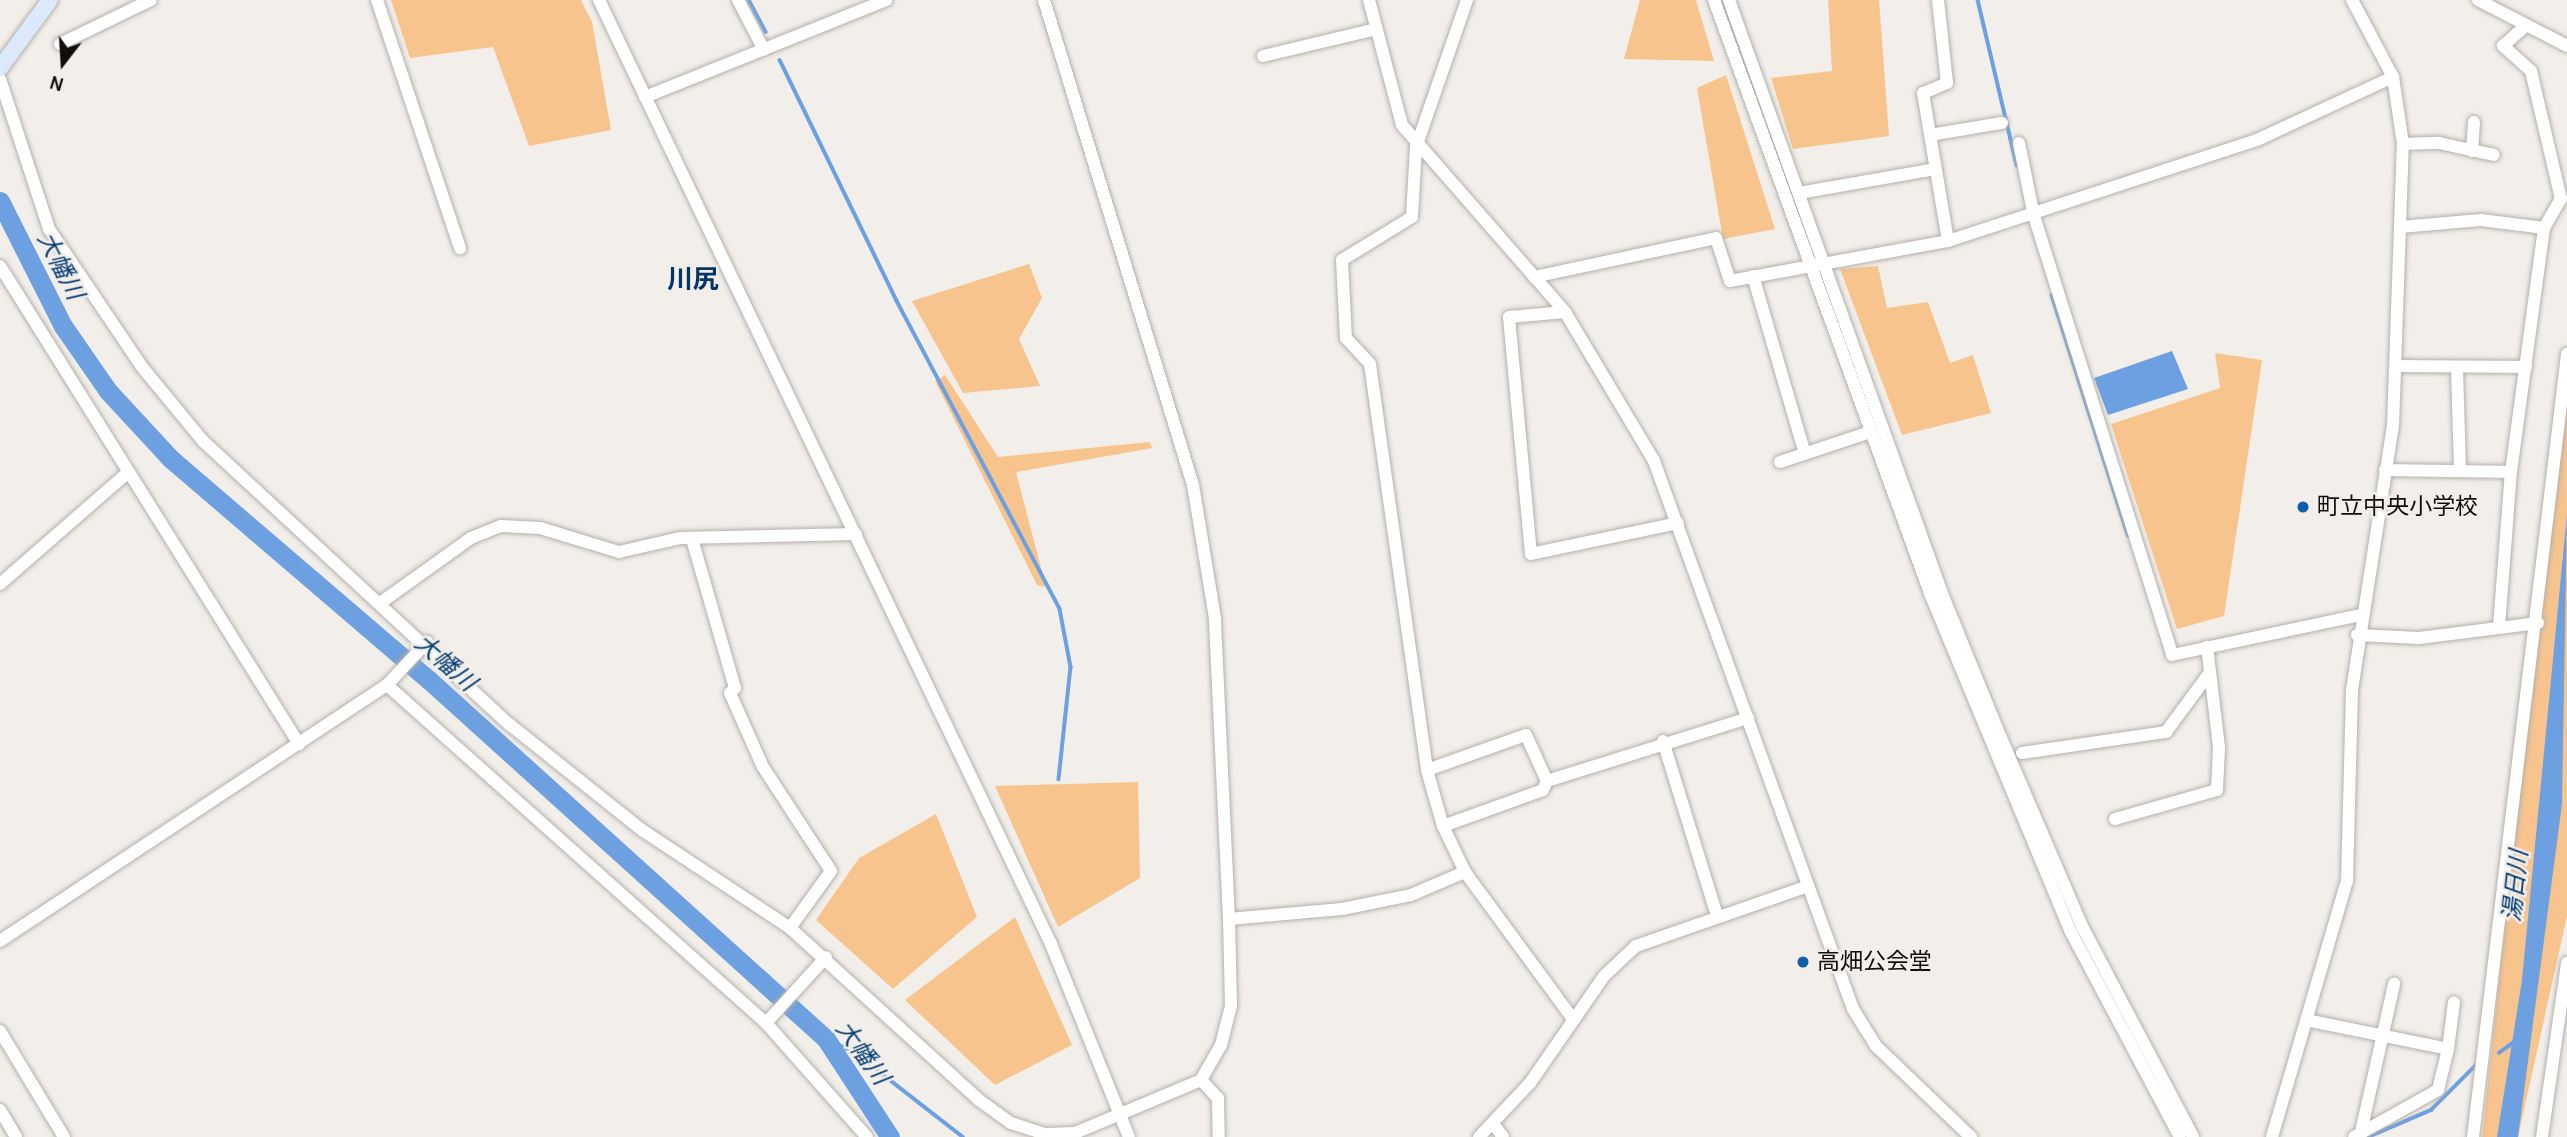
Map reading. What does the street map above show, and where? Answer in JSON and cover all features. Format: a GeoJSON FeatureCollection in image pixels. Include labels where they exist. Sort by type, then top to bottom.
{"type":"FeatureCollection","features":[{"type":"Feature","properties":{"kind":"main road"},"geometry":{"type":"LineString","coordinates":[[0,68],[50,0]]}},
{"type":"Feature","properties":{"kind":"street"},"geometry":{"type":"LineString","coordinates":[[60,44],[151,0]]}},
{"type":"Feature","properties":{"kind":"street"},"geometry":{"type":"LineString","coordinates":[[377,0],[460,248]]}},
{"type":"Feature","properties":{"kind":"street"},"geometry":{"type":"LineString","coordinates":[[599,0],[1051,944],[1129,1137]]}},
{"type":"Feature","properties":{"kind":"street"},"geometry":{"type":"LineString","coordinates":[[738,0],[764,50]]}},
{"type":"Feature","properties":{"kind":"street"},"geometry":{"type":"LineString","coordinates":[[645,97],[886,0]]}},
{"type":"Feature","properties":{"kind":"street"},"geometry":{"type":"LineString","coordinates":[[0,79],[49,229],[142,367],[203,441],[383,601],[422,646],[509,724],[596,796],[790,928],[1011,1123],[1045,1134],[1075,1133],[1121,1116],[1201,1080],[1221,1045],[1231,1006],[1229,919],[1215,618],[1194,485],[1044,0]]}},
{"type":"Feature","properties":{"kind":"street"},"geometry":{"type":"LineString","coordinates":[[1369,0],[1393,99],[1416,147],[1565,312],[1654,461],[1844,990],[1876,1046],[1971,1137]]}},
{"type":"Feature","properties":{"kind":"street"},"geometry":{"type":"LineString","coordinates":[[1467,0],[1416,147],[1412,217],[1347,253],[1343,307],[1346,338],[1370,364],[1427,770],[1443,826],[1465,872],[1573,1019]]}},
{"type":"Feature","properties":{"kind":"street"},"geometry":{"type":"LineString","coordinates":[[1714,0],[1931,596],[2071,932],[2179,1137]]}},
{"type":"Feature","properties":{"kind":"street"},"geometry":{"type":"LineString","coordinates":[[1729,0],[1943,596],[2083,928],[2193,1137]]}},
{"type":"Feature","properties":{"kind":"street"},"geometry":{"type":"LineString","coordinates":[[1938,0],[1947,83],[1923,93],[1948,241]]}},
{"type":"Feature","properties":{"kind":"street"},"geometry":{"type":"LineString","coordinates":[[2272,1137],[2347,881],[2357,635],[2385,470],[2397,366],[2403,144],[2393,77],[2352,0]]}},
{"type":"Feature","properties":{"kind":"street"},"geometry":{"type":"LineString","coordinates":[[2478,0],[2567,46]]}},
{"type":"Feature","properties":{"kind":"street"},"geometry":{"type":"LineString","coordinates":[[2500,627],[2511,472],[2544,228],[2560,188],[2531,71],[2503,46],[2526,24]]}},
{"type":"Feature","properties":{"kind":"street"},"geometry":{"type":"LineString","coordinates":[[1263,56],[1376,29]]}},
{"type":"Feature","properties":{"kind":"street"},"geometry":{"type":"LineString","coordinates":[[1534,276],[1716,238],[1730,281],[1823,260],[1948,241],[2034,216],[2257,140],[2393,77]]}},
{"type":"Feature","properties":{"kind":"street"},"geometry":{"type":"LineString","coordinates":[[2472,152],[2474,122]]}},
{"type":"Feature","properties":{"kind":"street"},"geometry":{"type":"LineString","coordinates":[[1930,135],[2001,123]]}},
{"type":"Feature","properties":{"kind":"street"},"geometry":{"type":"LineString","coordinates":[[2019,143],[2034,216],[2172,655],[2360,615]]}},
{"type":"Feature","properties":{"kind":"street"},"geometry":{"type":"LineString","coordinates":[[2403,144],[2494,155]]}},
{"type":"Feature","properties":{"kind":"street"},"geometry":{"type":"LineString","coordinates":[[1799,192],[1935,169]]}},
{"type":"Feature","properties":{"kind":"street"},"geometry":{"type":"LineString","coordinates":[[2400,227],[2480,220],[2544,228]]}},
{"type":"Feature","properties":{"kind":"street"},"geometry":{"type":"LineString","coordinates":[[0,266],[126,474],[299,744]]}},
{"type":"Feature","properties":{"kind":"street"},"geometry":{"type":"LineString","coordinates":[[1753,276],[1805,454]]}},
{"type":"Feature","properties":{"kind":"street"},"geometry":{"type":"LineString","coordinates":[[1565,312],[1509,317],[1531,554],[1678,523]]}},
{"type":"Feature","properties":{"kind":"street"},"geometry":{"type":"LineString","coordinates":[[2473,1137],[2538,623],[2567,354]]}},
{"type":"Feature","properties":{"kind":"street"},"geometry":{"type":"LineString","coordinates":[[2397,366],[2526,367]]}},
{"type":"Feature","properties":{"kind":"street"},"geometry":{"type":"LineString","coordinates":[[2458,368],[2460,471]]}},
{"type":"Feature","properties":{"kind":"street"},"geometry":{"type":"LineString","coordinates":[[1780,462],[1870,432]]}},
{"type":"Feature","properties":{"kind":"street"},"geometry":{"type":"LineString","coordinates":[[2385,470],[2511,472]]}},
{"type":"Feature","properties":{"kind":"street"},"geometry":{"type":"LineString","coordinates":[[0,584],[126,474]]}},
{"type":"Feature","properties":{"kind":"street"},"geometry":{"type":"LineString","coordinates":[[383,601],[471,538],[501,526],[540,528],[619,552],[692,539],[856,534]]}},
{"type":"Feature","properties":{"kind":"street"},"geometry":{"type":"LineString","coordinates":[[692,539],[735,688],[730,693],[763,767],[831,871],[790,928]]}},
{"type":"Feature","properties":{"kind":"street"},"geometry":{"type":"LineString","coordinates":[[2357,635],[2419,638],[2538,623]]}},
{"type":"Feature","properties":{"kind":"street"},"geometry":{"type":"LineString","coordinates":[[0,941],[387,685],[422,646]]}},
{"type":"Feature","properties":{"kind":"street"},"geometry":{"type":"LineString","coordinates":[[2115,819],[2217,790],[2219,747],[2208,675],[2207,647]]}},
{"type":"Feature","properties":{"kind":"street"},"geometry":{"type":"LineString","coordinates":[[2022,753],[2165,732],[2208,675]]}},
{"type":"Feature","properties":{"kind":"street"},"geometry":{"type":"LineString","coordinates":[[387,685],[766,1023],[867,1137]]}},
{"type":"Feature","properties":{"kind":"street"},"geometry":{"type":"LineString","coordinates":[[1547,781],[1663,741],[1748,718]]}},
{"type":"Feature","properties":{"kind":"street"},"geometry":{"type":"LineString","coordinates":[[1427,770],[1526,734],[1547,781],[1544,790],[1443,826]]}},
{"type":"Feature","properties":{"kind":"street"},"geometry":{"type":"LineString","coordinates":[[1663,741],[1717,915]]}},
{"type":"Feature","properties":{"kind":"street"},"geometry":{"type":"LineString","coordinates":[[1229,919],[1342,909],[1411,895],[1465,872]]}},
{"type":"Feature","properties":{"kind":"street"},"geometry":{"type":"LineString","coordinates":[[1479,1137],[1493,1125],[1604,976],[1636,946],[1717,915],[1808,886]]}},
{"type":"Feature","properties":{"kind":"street"},"geometry":{"type":"LineString","coordinates":[[766,1023],[826,957]]}},
{"type":"Feature","properties":{"kind":"street"},"geometry":{"type":"LineString","coordinates":[[2542,1137],[2567,963]]}},
{"type":"Feature","properties":{"kind":"street"},"geometry":{"type":"LineString","coordinates":[[2358,1135],[2395,984]]}},
{"type":"Feature","properties":{"kind":"street"},"geometry":{"type":"LineString","coordinates":[[2358,1135],[2438,1090],[2455,1003]]}},
{"type":"Feature","properties":{"kind":"street"},"geometry":{"type":"LineString","coordinates":[[2306,1020],[2448,1049]]}},
{"type":"Feature","properties":{"kind":"street"},"geometry":{"type":"LineString","coordinates":[[0,1031],[64,1137]]}},
{"type":"Feature","properties":{"kind":"street"},"geometry":{"type":"LineString","coordinates":[[1201,1080],[1218,1098],[1219,1137]]}},
{"type":"Feature","properties":{"kind":"street"},"geometry":{"type":"LineString","coordinates":[[0,1110],[16,1137]]}},
{"type":"Feature","properties":{"kind":"street"},"geometry":{"type":"LineString","coordinates":[[1493,1125],[1503,1137]]}},
{"type":"Feature","properties":{"kind":"shaded area"},"geometry":{"type":"Polygon","coordinates":[[[391,0],[581,0],[592,22],[611,130],[529,146],[493,47],[410,58],[391,0]]]}},
{"type":"Feature","properties":{"kind":"shaded area"},"geometry":{"type":"Polygon","coordinates":[[[1640,0],[1696,0],[1714,61],[1624,59],[1640,0]]]}},
{"type":"Feature","properties":{"kind":"shaded area"},"geometry":{"type":"Polygon","coordinates":[[[1828,0],[1879,0],[1889,136],[1793,149],[1771,78],[1832,71],[1828,0]]]}},
{"type":"Feature","properties":{"kind":"shaded area"},"geometry":{"type":"Polygon","coordinates":[[[1726,75],[1775,229],[1723,239],[1697,88],[1726,75]]]}},
{"type":"Feature","properties":{"kind":"shaded area"},"geometry":{"type":"Polygon","coordinates":[[[1029,264],[1042,298],[1019,339],[1040,386],[963,393],[912,301],[1029,264]]]}},
{"type":"Feature","properties":{"kind":"shaded area"},"geometry":{"type":"Polygon","coordinates":[[[1878,266],[1887,308],[1928,302],[1950,363],[1973,355],[1991,413],[1902,435],[1840,269],[1878,266]]]}},
{"type":"Feature","properties":{"kind":"shaded area"},"geometry":{"type":"Polygon","coordinates":[[[2215,353],[2262,360],[2224,616],[2177,629],[2111,424],[2220,388],[2215,353]]]}},
{"type":"Feature","properties":{"kind":"shaded area"},"geometry":{"type":"Polygon","coordinates":[[[2567,357],[2567,916],[2518,1137],[2482,1137],[2567,357]]]}},
{"type":"Feature","properties":{"kind":"shaded area"},"geometry":{"type":"Polygon","coordinates":[[[945,375],[998,457],[1149,442],[1153,448],[1016,472],[1046,587],[1037,585],[935,381],[945,375]]]}},
{"type":"Feature","properties":{"kind":"shaded area"},"geometry":{"type":"Polygon","coordinates":[[[1138,782],[1140,878],[1058,927],[995,786],[1138,782]]]}},
{"type":"Feature","properties":{"kind":"shaded area"},"geometry":{"type":"Polygon","coordinates":[[[936,814],[977,917],[893,989],[816,920],[859,858],[936,814]]]}},
{"type":"Feature","properties":{"kind":"shaded area"},"geometry":{"type":"Polygon","coordinates":[[[1015,917],[1072,1045],[995,1085],[905,1000],[1015,917]]]}},
{"type":"Feature","properties":{"kind":"water"},"geometry":{"type":"Polygon","coordinates":[[[2172,351],[2188,389],[2108,415],[2094,378],[2172,351]]]}},
{"type":"Feature","properties":{"kind":"water"},"geometry":{"type":"Polygon","coordinates":[[[2567,514],[2562,804],[2518,1137],[2497,1137],[2522,980],[2567,514]]]}},
{"type":"Feature","properties":{"kind":"waterway"},"geometry":{"type":"LineString","coordinates":[[749,0],[766,32]]}},
{"type":"Feature","properties":{"kind":"waterway"},"geometry":{"type":"LineString","coordinates":[[1978,0],[2017,165]]}},
{"type":"Feature","properties":{"kind":"waterway"},"geometry":{"type":"LineString","coordinates":[[780,60],[897,301],[1060,609],[1071,667],[1059,779]]}},
{"type":"Feature","properties":{"kind":"waterway","name":"大幡川"},"geometry":{"type":"LineString","coordinates":[[0,201],[63,326],[108,391],[171,459],[429,680],[826,1039],[890,1137]]}},
{"type":"Feature","properties":{"kind":"waterway"},"geometry":{"type":"LineString","coordinates":[[2052,295],[2128,535]]}},
{"type":"Feature","properties":{"kind":"waterway"},"geometry":{"type":"LineString","coordinates":[[826,1039],[854,1052],[963,1137]]}},
{"type":"Feature","properties":{"kind":"waterway"},"geometry":{"type":"LineString","coordinates":[[2499,1053],[2514,1042]]}},
{"type":"Feature","properties":{"kind":"waterway"},"geometry":{"type":"LineString","coordinates":[[2368,1137],[2431,1110],[2477,1064]]}},
{"type":"Feature","properties":{"kind":"place","name":"町立中央小学校"},"geometry":{"type":"Point","coordinates":[2303,507]}},
{"type":"Feature","properties":{"kind":"place","name":"高畑公会堂"},"geometry":{"type":"Point","coordinates":[1803,962]}},
{"type":"Feature","properties":{"kind":"district","name":"川尻"},"geometry":{"type":"Point","coordinates":[693,280]}},
{"type":"Feature","properties":{"kind":"water label","name":"湯日川"},"geometry":{"type":"Point","coordinates":[2516,886]}}]}
